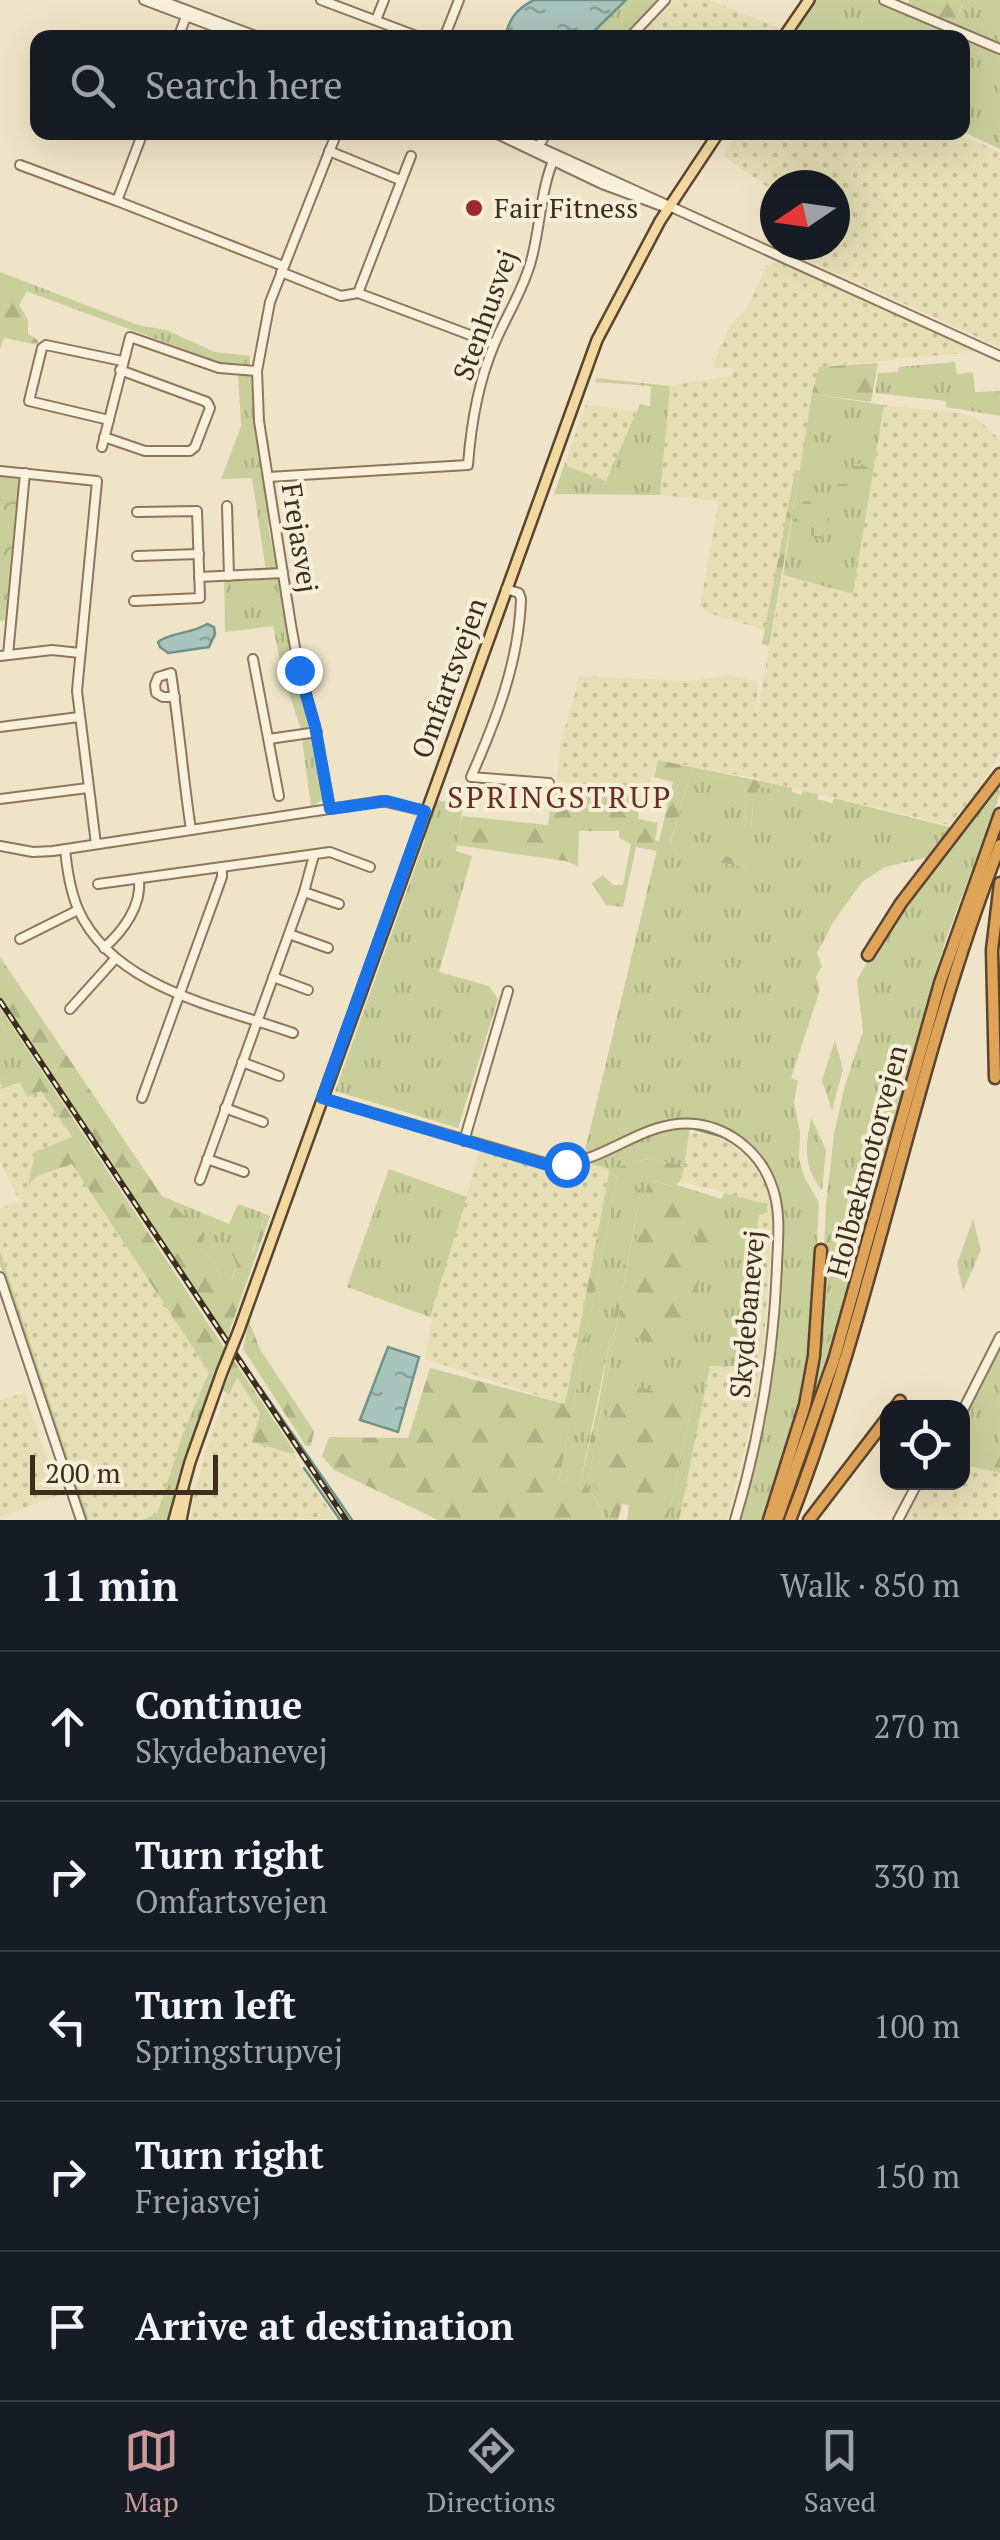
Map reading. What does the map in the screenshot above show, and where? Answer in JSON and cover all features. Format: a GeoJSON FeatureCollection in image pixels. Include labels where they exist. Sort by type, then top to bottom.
{"type":"FeatureCollection","features":[{"type":"Feature","properties":{"kind":"highway"},"geometry":{"type":"LineString","coordinates":[[868,954],[901,902],[1000,774]]}},
{"type":"Feature","properties":{"kind":"highway","name":"Holbækmotorvejen"},"geometry":{"type":"LineString","coordinates":[[778,1520],[834,1360],[940,983],[1000,814]]}},
{"type":"Feature","properties":{"kind":"highway","name":"Holbækmotorvejen"},"geometry":{"type":"LineString","coordinates":[[790,1520],[846,1363],[952,984],[1000,845]]}},
{"type":"Feature","properties":{"kind":"highway"},"geometry":{"type":"LineString","coordinates":[[994,1078],[992,950],[1000,883]]}},
{"type":"Feature","properties":{"kind":"highway"},"geometry":{"type":"LineString","coordinates":[[769,1520],[805,1404],[814,1356],[822,1250]]}},
{"type":"Feature","properties":{"kind":"highway"},"geometry":{"type":"LineString","coordinates":[[809,1520],[828,1490],[880,1427]]}},
{"type":"Feature","properties":{"kind":"main road"},"geometry":{"type":"LineString","coordinates":[[788,30],[809,0]]}},
{"type":"Feature","properties":{"kind":"main road","name":"Omfartsvejen"},"geometry":{"type":"LineString","coordinates":[[178,1520],[190,1462],[597,340],[668,208],[714,140]]}},
{"type":"Feature","properties":{"kind":"street"},"geometry":{"type":"LineString","coordinates":[[144,0],[237,30]]}},
{"type":"Feature","properties":{"kind":"street"},"geometry":{"type":"LineString","coordinates":[[160,0],[226,30]]}},
{"type":"Feature","properties":{"kind":"street"},"geometry":{"type":"LineString","coordinates":[[321,0],[402,30]]}},
{"type":"Feature","properties":{"kind":"street"},"geometry":{"type":"LineString","coordinates":[[376,20],[384,0]]}},
{"type":"Feature","properties":{"kind":"street"},"geometry":{"type":"LineString","coordinates":[[447,30],[459,0]]}},
{"type":"Feature","properties":{"kind":"street"},"geometry":{"type":"LineString","coordinates":[[637,30],[665,0]]}},
{"type":"Feature","properties":{"kind":"street"},"geometry":{"type":"LineString","coordinates":[[884,0],[955,30]]}},
{"type":"Feature","properties":{"kind":"street"},"geometry":{"type":"LineString","coordinates":[[181,30],[187,13]]}},
{"type":"Feature","properties":{"kind":"street"},"geometry":{"type":"LineString","coordinates":[[970,36],[1000,49]]}},
{"type":"Feature","properties":{"kind":"street"},"geometry":{"type":"LineString","coordinates":[[117,201],[139,140]]}},
{"type":"Feature","properties":{"kind":"street","name":"Frejasvej"},"geometry":{"type":"LineString","coordinates":[[330,809],[316,732],[299,670],[268,478],[257,371],[264,325],[282,269],[333,140]]}},
{"type":"Feature","properties":{"kind":"street"},"geometry":{"type":"LineString","coordinates":[[512,140],[1000,356]]}},
{"type":"Feature","properties":{"kind":"street"},"geometry":{"type":"LineString","coordinates":[[519,140],[536,150]]}},
{"type":"Feature","properties":{"kind":"street"},"geometry":{"type":"LineString","coordinates":[[536,150],[542,140]]}},
{"type":"Feature","properties":{"kind":"street"},"geometry":{"type":"LineString","coordinates":[[329,151],[400,180]]}},
{"type":"Feature","properties":{"kind":"street"},"geometry":{"type":"LineString","coordinates":[[358,292],[410,156]]}},
{"type":"Feature","properties":{"kind":"street","name":"Stenhusvej"},"geometry":{"type":"LineString","coordinates":[[268,478],[468,465],[475,409],[494,344],[527,275],[543,188],[554,159]]}},
{"type":"Feature","properties":{"kind":"street"},"geometry":{"type":"LineString","coordinates":[[20,165],[117,201],[341,296],[358,292],[494,344]]}},
{"type":"Feature","properties":{"kind":"street"},"geometry":{"type":"LineString","coordinates":[[102,447],[128,339],[133,336],[219,368],[257,371]]}},
{"type":"Feature","properties":{"kind":"street"},"geometry":{"type":"LineString","coordinates":[[104,436],[146,451],[190,451],[195,448],[210,408],[208,403],[121,366],[46,345],[42,348],[29,401],[109,420]]}},
{"type":"Feature","properties":{"kind":"street"},"geometry":{"type":"LineString","coordinates":[[0,471],[97,481],[80,653],[79,717],[96,844]]}},
{"type":"Feature","properties":{"kind":"street"},"geometry":{"type":"LineString","coordinates":[[25,473],[4,655],[52,650],[80,653]]}},
{"type":"Feature","properties":{"kind":"street"},"geometry":{"type":"LineString","coordinates":[[227,506],[228,576]]}},
{"type":"Feature","properties":{"kind":"street"},"geometry":{"type":"LineString","coordinates":[[134,601],[177,592],[200,598],[198,510],[174,516],[137,512]]}},
{"type":"Feature","properties":{"kind":"street"},"geometry":{"type":"LineString","coordinates":[[137,556],[199,554]]}},
{"type":"Feature","properties":{"kind":"street"},"geometry":{"type":"LineString","coordinates":[[200,576],[283,573]]}},
{"type":"Feature","properties":{"kind":"street"},"geometry":{"type":"LineString","coordinates":[[506,589],[519,593],[522,602],[510,670],[499,714],[470,777],[549,783]]}},
{"type":"Feature","properties":{"kind":"street"},"geometry":{"type":"LineString","coordinates":[[253,659],[279,796]]}},
{"type":"Feature","properties":{"kind":"street"},"geometry":{"type":"LineString","coordinates":[[175,696],[190,830]]}},
{"type":"Feature","properties":{"kind":"street"},"geometry":{"type":"LineString","coordinates":[[0,728],[79,717]]}},
{"type":"Feature","properties":{"kind":"street"},"geometry":{"type":"LineString","coordinates":[[269,739],[316,732]]}},
{"type":"Feature","properties":{"kind":"street"},"geometry":{"type":"LineString","coordinates":[[0,799],[88,788]]}},
{"type":"Feature","properties":{"kind":"street"},"geometry":{"type":"LineString","coordinates":[[0,846],[32,852],[65,849],[387,801],[425,811]]}},
{"type":"Feature","properties":{"kind":"street"},"geometry":{"type":"LineString","coordinates":[[65,849],[78,910],[116,959],[143,978],[293,1034]]}},
{"type":"Feature","properties":{"kind":"street"},"geometry":{"type":"LineString","coordinates":[[98,884],[330,852],[370,867]]}},
{"type":"Feature","properties":{"kind":"street"},"geometry":{"type":"LineString","coordinates":[[200,1180],[315,862],[314,854]]}},
{"type":"Feature","properties":{"kind":"street"},"geometry":{"type":"LineString","coordinates":[[142,1098],[222,877],[222,867]]}},
{"type":"Feature","properties":{"kind":"street"},"geometry":{"type":"LineString","coordinates":[[104,948],[125,928],[140,888],[139,880]]}},
{"type":"Feature","properties":{"kind":"street"},"geometry":{"type":"LineString","coordinates":[[304,892],[338,904]]}},
{"type":"Feature","properties":{"kind":"street"},"geometry":{"type":"LineString","coordinates":[[20,938],[78,910]]}},
{"type":"Feature","properties":{"kind":"street"},"geometry":{"type":"LineString","coordinates":[[289,934],[328,948]]}},
{"type":"Feature","properties":{"kind":"street"},"geometry":{"type":"LineString","coordinates":[[70,1009],[116,959]]}},
{"type":"Feature","properties":{"kind":"street"},"geometry":{"type":"LineString","coordinates":[[273,977],[308,990]]}},
{"type":"Feature","properties":{"kind":"street"},"geometry":{"type":"LineString","coordinates":[[464,1141],[508,991]]}},
{"type":"Feature","properties":{"kind":"street"},"geometry":{"type":"LineString","coordinates":[[242,1062],[280,1076]]}},
{"type":"Feature","properties":{"kind":"street","name":"Skydebanevej"},"geometry":{"type":"LineString","coordinates":[[322,1098],[544,1164],[566,1164],[601,1155],[653,1128],[684,1123],[724,1132],[744,1145],[758,1160],[774,1189],[778,1207],[774,1315],[760,1420],[734,1520]]}},
{"type":"Feature","properties":{"kind":"street"},"geometry":{"type":"LineString","coordinates":[[225,1108],[263,1122]]}},
{"type":"Feature","properties":{"kind":"street"},"geometry":{"type":"LineString","coordinates":[[207,1159],[244,1172]]}},
{"type":"Feature","properties":{"kind":"street"},"geometry":{"type":"LineString","coordinates":[[0,1277],[81,1520]]}},
{"type":"Feature","properties":{"kind":"street"},"geometry":{"type":"LineString","coordinates":[[968,1400],[1000,1337]]}},
{"type":"Feature","properties":{"kind":"street"},"geometry":{"type":"LineString","coordinates":[[898,1520],[914,1490]]}},
{"type":"Feature","properties":{"kind":"shaded area"},"geometry":{"type":"Polygon","coordinates":[[[671,0],[709,0],[779,28],[778,30],[643,30],[671,0]]]}},
{"type":"Feature","properties":{"kind":"shaded area"},"geometry":{"type":"Polygon","coordinates":[[[970,139],[1000,152],[1000,347],[807,260],[850,260],[850,170],[760,170],[760,182],[723,156],[733,140],[970,139]]]}},
{"type":"Feature","properties":{"kind":"shaded area"},"geometry":{"type":"Polygon","coordinates":[[[780,261],[983,351],[819,367],[765,630],[709,613],[700,606],[719,501],[660,495],[670,386],[733,375],[732,368],[716,368],[714,363],[728,329],[750,303],[766,266],[780,261]]]}},
{"type":"Feature","properties":{"kind":"shaded area"},"geometry":{"type":"Polygon","coordinates":[[[586,405],[639,411],[606,481],[564,465],[586,405]]]}},
{"type":"Feature","properties":{"kind":"shaded area"},"geometry":{"type":"Polygon","coordinates":[[[884,405],[960,413],[976,418],[1000,440],[1000,754],[981,787],[949,825],[744,776],[658,760],[647,790],[557,782],[560,746],[580,676],[688,681],[728,676],[758,681],[756,717],[783,575],[853,593],[884,405]]]}},
{"type":"Feature","properties":{"kind":"shaded area"},"geometry":{"type":"Polygon","coordinates":[[[20,1082],[41,1091],[72,1138],[30,1183],[37,1176],[72,1164],[209,1372],[183,1434],[157,1515],[142,1520],[89,1520],[0,1251],[0,1208],[20,1202],[0,1162],[0,1087],[20,1082]]]}},
{"type":"Feature","properties":{"kind":"shaded area"},"geometry":{"type":"Polygon","coordinates":[[[700,1133],[727,1141],[750,1161],[766,1185],[773,1210],[763,1353],[755,1406],[727,1520],[679,1520],[710,1365],[736,1366],[759,1214],[766,1204],[681,1181],[688,1134],[700,1133]]]}},
{"type":"Feature","properties":{"kind":"shaded area"},"geometry":{"type":"Polygon","coordinates":[[[480,1150],[544,1168],[591,1164],[610,1169],[565,1404],[425,1359],[432,1318],[347,1287],[389,1169],[466,1197],[480,1150]]]}},
{"type":"Feature","properties":{"kind":"shaded area"},"geometry":{"type":"Polygon","coordinates":[[[237,1376],[260,1413],[252,1442],[293,1454],[335,1519],[191,1520],[208,1444],[226,1393],[237,1376]]]}},
{"type":"Feature","properties":{"kind":"shaded area"},"geometry":{"type":"Polygon","coordinates":[[[25,1393],[58,1495],[0,1517],[0,1400],[25,1393]]]}},
{"type":"Feature","properties":{"kind":"shaded area"},"geometry":{"type":"Polygon","coordinates":[[[970,1467],[1000,1473],[1000,1520],[903,1520],[906,1507],[919,1490],[970,1490],[970,1467]]]}},
{"type":"Feature","properties":{"kind":"green space"},"geometry":{"type":"Polygon","coordinates":[[[626,0],[660,0],[633,30],[596,30],[626,0]]]}},
{"type":"Feature","properties":{"kind":"green space"},"geometry":{"type":"Polygon","coordinates":[[[816,0],[876,0],[949,30],[796,30],[816,0]]]}},
{"type":"Feature","properties":{"kind":"green space"},"geometry":{"type":"Polygon","coordinates":[[[909,0],[963,3],[954,25],[907,6],[909,0]]]}},
{"type":"Feature","properties":{"kind":"green space"},"geometry":{"type":"Polygon","coordinates":[[[955,0],[1000,0],[1000,46],[954,25],[963,4],[955,0]]]}},
{"type":"Feature","properties":{"kind":"green space"},"geometry":{"type":"Polygon","coordinates":[[[970,39],[1000,51],[1000,149],[970,135],[970,39]]]}},
{"type":"Feature","properties":{"kind":"green space"},"geometry":{"type":"Polygon","coordinates":[[[0,272],[138,325],[166,330],[215,352],[250,356],[250,368],[221,363],[7,284],[0,298],[0,272]]]}},
{"type":"Feature","properties":{"kind":"green space"},"geometry":{"type":"Polygon","coordinates":[[[7,283],[27,291],[19,305],[28,320],[28,334],[38,340],[38,345],[4,338],[0,349],[0,298],[7,283]]]}},
{"type":"Feature","properties":{"kind":"green space"},"geometry":{"type":"Polygon","coordinates":[[[955,362],[957,374],[973,372],[975,392],[1000,391],[1000,416],[946,407],[946,401],[875,393],[878,373],[955,362]]]}},
{"type":"Feature","properties":{"kind":"green space"},"geometry":{"type":"Polygon","coordinates":[[[878,363],[871,402],[812,394],[819,367],[878,363]]]}},
{"type":"Feature","properties":{"kind":"green space"},"geometry":{"type":"Polygon","coordinates":[[[238,374],[250,375],[254,380],[274,570],[266,571],[252,478],[221,479],[241,426],[238,374]]]}},
{"type":"Feature","properties":{"kind":"green space"},"geometry":{"type":"Polygon","coordinates":[[[596,378],[670,386],[660,495],[554,494],[564,465],[606,481],[640,404],[650,406],[651,386],[595,382],[596,378]]]}},
{"type":"Feature","properties":{"kind":"green space"},"geometry":{"type":"Polygon","coordinates":[[[812,394],[884,405],[853,594],[783,575],[812,394]]]}},
{"type":"Feature","properties":{"kind":"green space"},"geometry":{"type":"Polygon","coordinates":[[[860,463],[873,472],[872,478],[834,507],[822,539],[792,531],[795,501],[803,497],[818,507],[825,503],[847,472],[860,463]]]}},
{"type":"Feature","properties":{"kind":"green space"},"geometry":{"type":"Polygon","coordinates":[[[795,470],[800,471],[769,646],[762,644],[795,470]]]}},
{"type":"Feature","properties":{"kind":"green space"},"geometry":{"type":"Polygon","coordinates":[[[0,476],[16,477],[19,481],[5,620],[0,621],[0,476]]]}},
{"type":"Feature","properties":{"kind":"green space"},"geometry":{"type":"Polygon","coordinates":[[[276,577],[309,729],[301,730],[282,671],[273,626],[225,632],[224,579],[276,577]]]}},
{"type":"Feature","properties":{"kind":"green space"},"geometry":{"type":"Polygon","coordinates":[[[311,738],[322,800],[311,807],[302,739],[311,738]]]}},
{"type":"Feature","properties":{"kind":"green space"},"geometry":{"type":"Polygon","coordinates":[[[658,760],[775,784],[773,789],[760,787],[754,796],[751,829],[745,829],[747,784],[691,772],[670,843],[751,862],[750,868],[636,847],[623,907],[606,905],[592,883],[603,875],[613,885],[623,885],[631,844],[619,838],[619,831],[579,831],[578,866],[456,845],[462,816],[548,825],[554,785],[640,797],[638,819],[658,823],[655,840],[659,841],[673,782],[654,777],[658,760]]]}},
{"type":"Feature","properties":{"kind":"green space"},"geometry":{"type":"Polygon","coordinates":[[[691,772],[747,784],[745,829],[751,829],[754,796],[760,787],[772,789],[775,784],[801,795],[803,791],[818,794],[817,799],[832,803],[834,798],[953,828],[930,857],[885,867],[862,882],[817,953],[822,966],[816,977],[820,990],[791,1078],[798,1081],[794,1102],[800,1132],[799,1159],[819,1203],[813,1325],[799,1410],[763,1520],[738,1520],[770,1367],[777,1194],[741,1140],[687,1121],[583,1159],[657,850],[749,868],[750,862],[670,844],[691,772]]]}},
{"type":"Feature","properties":{"kind":"green space"},"geometry":{"type":"Polygon","coordinates":[[[1000,777],[1000,795],[946,939],[826,1363],[797,1445],[822,1301],[834,1134],[863,1031],[857,980],[884,932],[1000,777]]]}},
{"type":"Feature","properties":{"kind":"green space"},"geometry":{"type":"Polygon","coordinates":[[[436,800],[463,804],[456,851],[472,856],[439,972],[489,986],[498,999],[458,1128],[335,1091],[436,800]]]}},
{"type":"Feature","properties":{"kind":"green space"},"geometry":{"type":"Polygon","coordinates":[[[0,957],[162,1196],[205,1234],[202,1246],[220,1276],[232,1280],[237,1265],[232,1254],[238,1235],[253,1253],[266,1214],[270,1216],[227,1338],[0,996],[0,957]]]}},
{"type":"Feature","properties":{"kind":"green space"},"geometry":{"type":"Polygon","coordinates":[[[0,1008],[225,1349],[216,1374],[209,1372],[72,1164],[37,1176],[28,1185],[35,1152],[72,1137],[41,1091],[27,1097],[20,1082],[1,1089],[0,1079],[29,1066],[0,1021],[0,1008]]]}},
{"type":"Feature","properties":{"kind":"green space"},"geometry":{"type":"Polygon","coordinates":[[[0,1021],[30,1067],[0,1079],[0,1021]]]}},
{"type":"Feature","properties":{"kind":"green space"},"geometry":{"type":"Polygon","coordinates":[[[835,1040],[843,1069],[832,1111],[822,1080],[835,1040]]]}},
{"type":"Feature","properties":{"kind":"green space"},"geometry":{"type":"Polygon","coordinates":[[[811,1117],[826,1150],[822,1190],[808,1164],[811,1117]]]}},
{"type":"Feature","properties":{"kind":"green space"},"geometry":{"type":"Polygon","coordinates":[[[690,1126],[684,1166],[648,1158],[614,1169],[671,1186],[682,1178],[677,1185],[722,1199],[724,1193],[766,1204],[768,1212],[759,1215],[736,1366],[710,1366],[679,1520],[668,1520],[692,1402],[610,1512],[609,1520],[604,1520],[587,1487],[641,1190],[580,1485],[559,1480],[617,1176],[609,1173],[609,1169],[591,1164],[650,1131],[690,1126]]]}},
{"type":"Feature","properties":{"kind":"green space"},"geometry":{"type":"Polygon","coordinates":[[[649,1158],[684,1166],[682,1178],[672,1186],[612,1169],[649,1158]]]}},
{"type":"Feature","properties":{"kind":"green space"},"geometry":{"type":"Polygon","coordinates":[[[389,1169],[467,1197],[430,1317],[347,1287],[389,1169]]]}},
{"type":"Feature","properties":{"kind":"green space"},"geometry":{"type":"Polygon","coordinates":[[[609,1173],[617,1176],[559,1480],[580,1485],[637,1189],[641,1189],[587,1487],[604,1520],[438,1520],[334,1470],[322,1456],[329,1437],[408,1438],[430,1368],[565,1404],[609,1173]]]}},
{"type":"Feature","properties":{"kind":"green space"},"geometry":{"type":"Polygon","coordinates":[[[648,1182],[699,1197],[692,1247],[697,1249],[693,1273],[700,1275],[686,1353],[617,1332],[648,1182]]]}},
{"type":"Feature","properties":{"kind":"green space"},"geometry":{"type":"Polygon","coordinates":[[[162,1196],[229,1224],[238,1204],[266,1214],[252,1254],[239,1237],[237,1265],[231,1281],[220,1276],[202,1246],[204,1234],[162,1196]]]}},
{"type":"Feature","properties":{"kind":"green space"},"geometry":{"type":"Polygon","coordinates":[[[703,1200],[719,1203],[710,1271],[699,1269],[702,1247],[696,1245],[703,1200]]]}},
{"type":"Feature","properties":{"kind":"green space"},"geometry":{"type":"Polygon","coordinates":[[[973,1219],[981,1250],[963,1291],[957,1264],[973,1219]]]}},
{"type":"Feature","properties":{"kind":"green space"},"geometry":{"type":"Polygon","coordinates":[[[0,1251],[89,1520],[85,1520],[0,1265],[0,1251]]]}},
{"type":"Feature","properties":{"kind":"green space"},"geometry":{"type":"Polygon","coordinates":[[[249,1321],[260,1349],[314,1431],[311,1446],[306,1446],[243,1349],[249,1321]]]}},
{"type":"Feature","properties":{"kind":"green space"},"geometry":{"type":"Polygon","coordinates":[[[1000,1347],[1000,1453],[970,1446],[970,1406],[1000,1347]]]}},
{"type":"Feature","properties":{"kind":"green space"},"geometry":{"type":"Polygon","coordinates":[[[234,1361],[293,1454],[252,1442],[260,1413],[237,1377],[229,1394],[223,1391],[234,1361]]]}},
{"type":"Feature","properties":{"kind":"green space"},"geometry":{"type":"Polygon","coordinates":[[[209,1372],[216,1374],[178,1482],[169,1520],[142,1520],[157,1514],[183,1434],[209,1372]]]}},
{"type":"Feature","properties":{"kind":"green space"},"geometry":{"type":"Polygon","coordinates":[[[614,1380],[692,1402],[668,1520],[627,1520],[629,1505],[622,1504],[618,1520],[609,1520],[610,1512],[593,1484],[614,1380]]]}},
{"type":"Feature","properties":{"kind":"green space"},"geometry":{"type":"Polygon","coordinates":[[[970,1446],[1000,1453],[1000,1473],[970,1467],[970,1446]]]}},
{"type":"Feature","properties":{"kind":"water"},"geometry":{"type":"Polygon","coordinates":[[[534,0],[626,0],[595,30],[507,30],[523,7],[534,0]]]}},
{"type":"Feature","properties":{"kind":"water"},"geometry":{"type":"Polygon","coordinates":[[[207,624],[214,627],[215,634],[209,647],[168,653],[160,647],[158,642],[163,639],[207,624]]]}},
{"type":"Feature","properties":{"kind":"water"},"geometry":{"type":"Polygon","coordinates":[[[388,1347],[419,1357],[398,1432],[360,1420],[388,1347]]]}},
{"type":"Feature","properties":{"kind":"waterway"},"geometry":{"type":"LineString","coordinates":[[695,1129],[727,1138]]}},
{"type":"Feature","properties":{"kind":"waterway"},"geometry":{"type":"LineString","coordinates":[[260,1387],[352,1520]]}},
{"type":"Feature","properties":{"kind":"waterway"},"geometry":{"type":"LineString","coordinates":[[304,1468],[340,1520]]}},
{"type":"Feature","properties":{"kind":"railway"},"geometry":{"type":"LineString","coordinates":[[0,1001],[346,1520]]}},
{"type":"Feature","properties":{"kind":"place","name":"Fair Fitness"},"geometry":{"type":"Point","coordinates":[474,208]}},
{"type":"Feature","properties":{"kind":"district","name":"SPRINGSTRUP"},"geometry":{"type":"Point","coordinates":[560,798]}},
{"type":"Feature","properties":{"kind":"route"},"geometry":{"type":"LineString","coordinates":[[299,670],[310,702],[330,809],[387,801],[425,811],[322,1098],[544,1164],[566,1164]]}}]}
